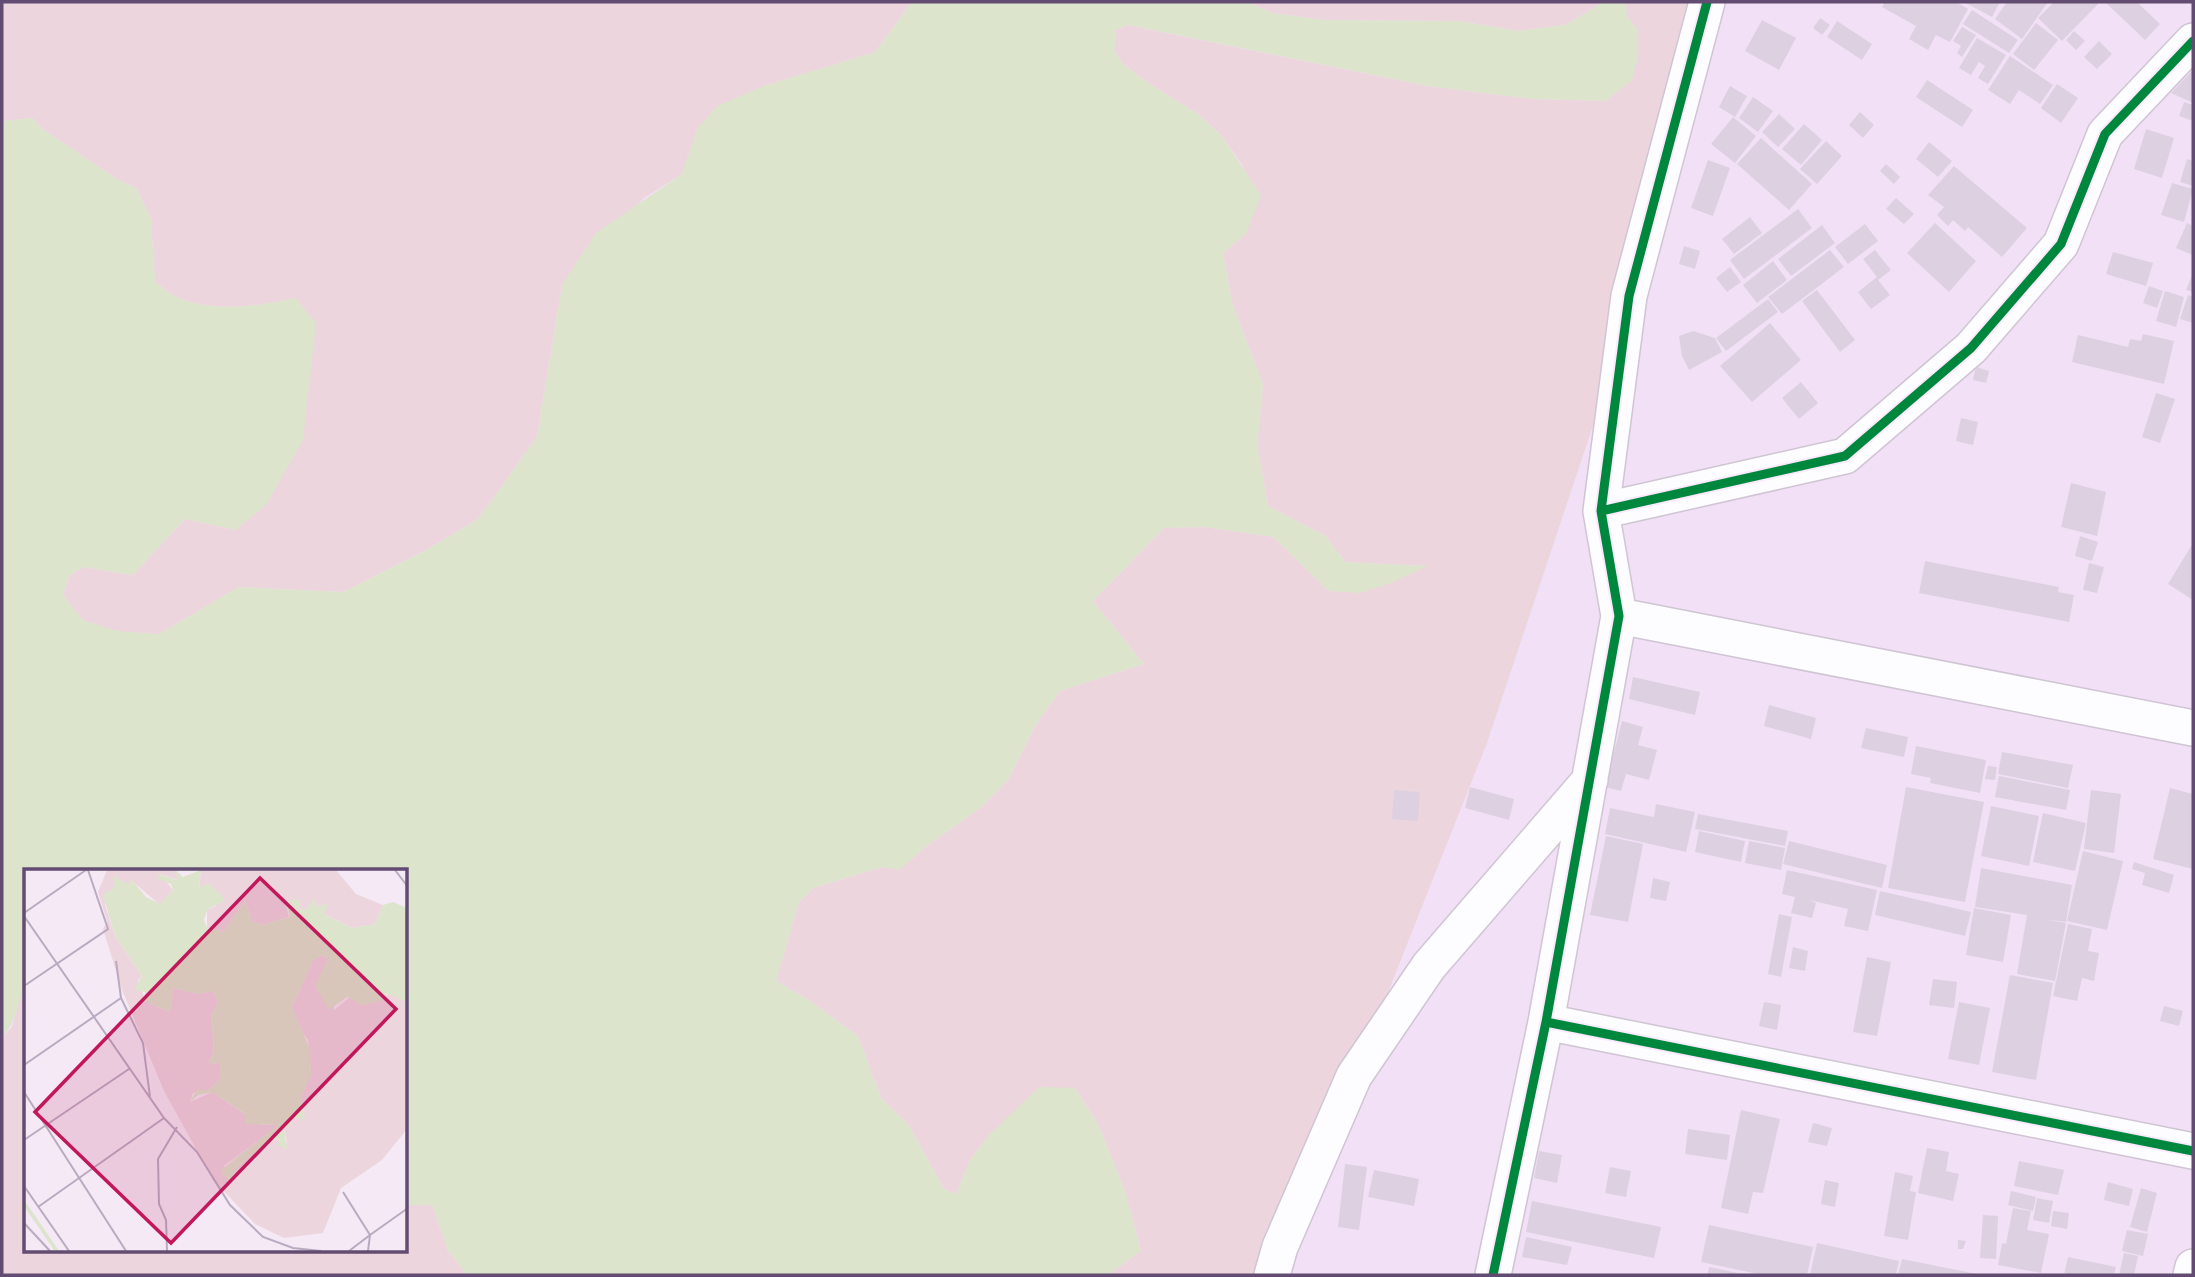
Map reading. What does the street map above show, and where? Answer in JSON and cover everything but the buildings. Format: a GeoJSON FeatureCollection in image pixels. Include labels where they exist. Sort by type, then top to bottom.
{"type":"FeatureCollection","features":[{"type":"Feature","properties":{"kind":"street"},"geometry":{"type":"LineString","coordinates":[[1493,1275],[1546,1022],[1619,616],[1601,511],[1629,296],[1707,2]]}},
{"type":"Feature","properties":{"kind":"street"},"geometry":{"type":"LineString","coordinates":[[1601,511],[1845,456],[1971,348],[2060,244],[2105,134],[2193,41]]}},
{"type":"Feature","properties":{"kind":"street"},"geometry":{"type":"LineString","coordinates":[[1619,616],[2193,729]]}},
{"type":"Feature","properties":{"kind":"street"},"geometry":{"type":"LineString","coordinates":[[1272,1275],[1280,1248],[1354,1076],[1430,966],[1590,779]]}},
{"type":"Feature","properties":{"kind":"street"},"geometry":{"type":"LineString","coordinates":[[1546,1022],[2193,1151]]}},
{"type":"Feature","properties":{"kind":"street"},"geometry":{"type":"LineString","coordinates":[[2191,1275],[2193,1267]]}},
{"type":"Feature","properties":{"kind":"shaded area"},"geometry":{"type":"Polygon","coordinates":[[[2,2],[2193,2],[2193,1275],[2,1275],[2,2]]]}},
{"type":"Feature","properties":{"kind":"shaded area"},"geometry":{"type":"Polygon","coordinates":[[[2,2],[912,2],[875,52],[767,85],[697,129],[682,174],[644,198],[562,285],[537,437],[478,519],[423,552],[344,592],[239,587],[159,634],[118,632],[82,620],[63,595],[69,576],[83,567],[133,575],[185,519],[236,530],[296,298],[250,306],[202,305],[171,294],[155,282],[151,219],[136,188],[117,179],[44,130],[32,118],[2,121],[2,2]]]}},
{"type":"Feature","properties":{"kind":"shaded area"},"geometry":{"type":"Polygon","coordinates":[[[912,2],[1247,2],[1273,13],[1324,20],[1460,21],[1518,31],[1565,25],[1604,2],[1625,2],[1627,16],[1638,30],[1638,58],[1632,80],[1606,101],[1533,99],[1428,86],[1128,25],[1116,30],[1114,50],[1122,63],[1198,114],[1222,136],[1261,195],[1246,234],[1223,253],[1232,303],[1263,384],[1257,445],[1268,506],[1326,536],[1345,562],[1428,566],[1391,583],[1360,593],[1329,591],[1273,537],[1205,527],[1164,528],[1093,601],[1144,664],[1060,691],[1035,726],[1008,780],[983,806],[927,846],[900,870],[883,867],[813,888],[799,902],[776,981],[809,1000],[858,1036],[881,1098],[908,1124],[944,1189],[956,1194],[970,1160],[989,1135],[1039,1087],[1075,1088],[1098,1124],[1126,1194],[1141,1251],[1108,1275],[467,1275],[448,1251],[432,1205],[408,1205],[408,869],[24,869],[24,974],[19,1004],[12,1023],[2,1038],[2,121],[32,118],[44,130],[117,179],[136,188],[151,219],[155,282],[171,294],[202,305],[234,307],[296,298],[316,323],[303,440],[266,505],[236,530],[185,519],[133,575],[83,567],[69,576],[63,595],[83,620],[118,631],[159,634],[239,587],[344,592],[423,552],[478,519],[537,437],[562,285],[596,233],[682,174],[697,129],[717,106],[767,85],[875,52],[912,2]]]}},
{"type":"Feature","properties":{"kind":"shaded area"},"geometry":{"type":"Polygon","coordinates":[[[1247,2],[1604,2],[1565,25],[1518,31],[1460,21],[1324,20],[1273,13],[1247,2]]]}},
{"type":"Feature","properties":{"kind":"shaded area"},"geometry":{"type":"Polygon","coordinates":[[[1625,2],[1701,2],[1631,312],[1487,743],[1344,1103],[1263,1275],[1108,1275],[1141,1251],[1126,1194],[1098,1124],[1075,1088],[989,1135],[970,1160],[956,1194],[944,1189],[908,1124],[881,1098],[858,1036],[809,1000],[776,981],[799,902],[813,888],[883,867],[900,869],[983,806],[1008,780],[1035,726],[1060,691],[1144,664],[1093,601],[1164,528],[1205,527],[1273,537],[1329,591],[1426,566],[1345,562],[1326,536],[1268,506],[1257,445],[1263,384],[1232,303],[1223,253],[1246,234],[1243,166],[1222,136],[1198,114],[1122,63],[1114,50],[1116,30],[1127,25],[1428,86],[1533,99],[1606,101],[1638,31],[1627,16],[1625,2]]]}},
{"type":"Feature","properties":{"kind":"shaded area"},"geometry":{"type":"Polygon","coordinates":[[[24,976],[24,1252],[408,1252],[408,1205],[432,1205],[448,1251],[467,1275],[2,1275],[2,1038],[12,1027],[24,976]]]}},
{"type":"Feature","properties":{"kind":"cycle path"},"geometry":{"type":"LineString","coordinates":[[1493,1275],[1546,1022],[1619,616],[1601,511],[1629,296],[1707,2]]}},
{"type":"Feature","properties":{"kind":"cycle path"},"geometry":{"type":"LineString","coordinates":[[1601,511],[1845,456],[1971,348],[2061,244],[2105,134],[2193,41]]}},
{"type":"Feature","properties":{"kind":"cycle path"},"geometry":{"type":"LineString","coordinates":[[1546,1022],[2193,1151]]}}]}
